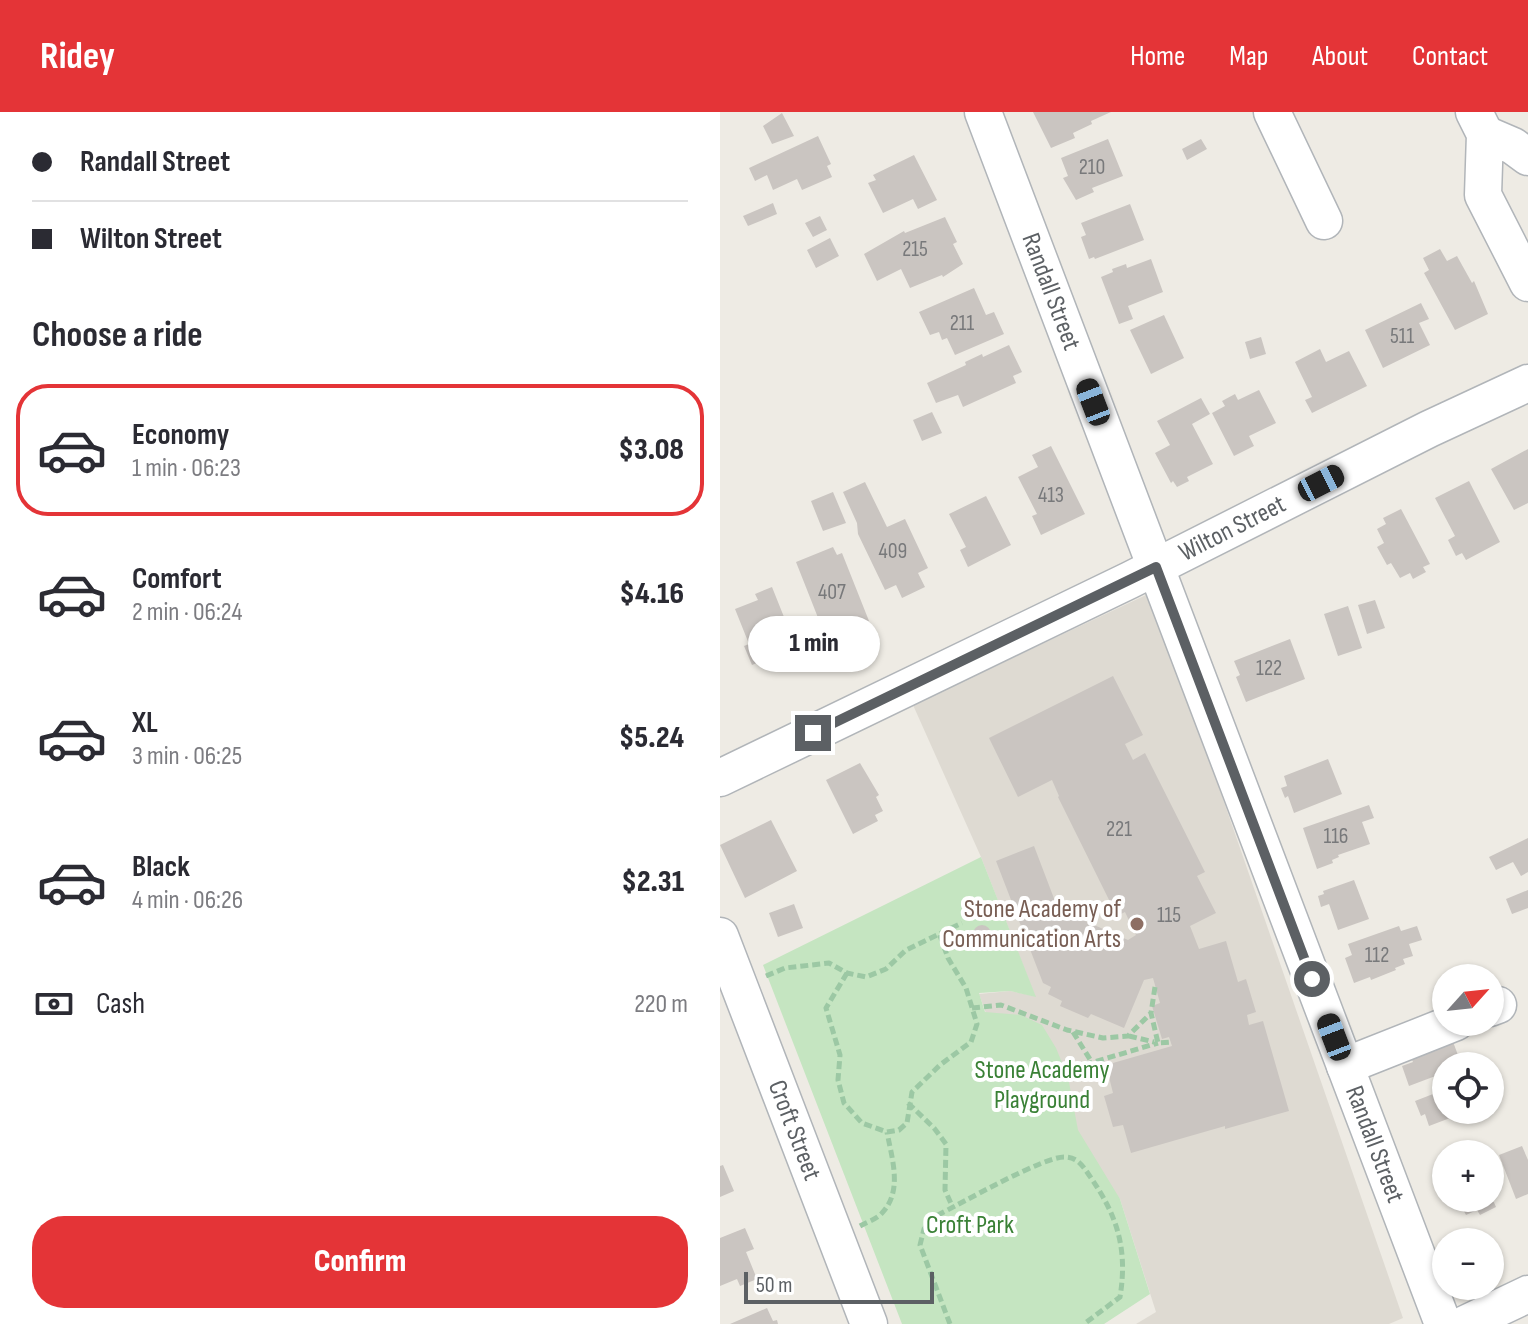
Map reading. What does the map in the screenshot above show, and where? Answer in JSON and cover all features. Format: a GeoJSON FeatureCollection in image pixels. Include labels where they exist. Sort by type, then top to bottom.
{"type":"FeatureCollection","features":[{"type":"Feature","properties":{"kind":"street","name":"Randall Street"},"geometry":{"type":"LineString","coordinates":[[983,112],[1443,1324]]}},
{"type":"Feature","properties":{"kind":"street"},"geometry":{"type":"LineString","coordinates":[[1272,112],[1324,221]]}},
{"type":"Feature","properties":{"kind":"street"},"geometry":{"type":"LineString","coordinates":[[1480,123],[1528,157]]}},
{"type":"Feature","properties":{"kind":"street"},"geometry":{"type":"LineString","coordinates":[[1480,123],[1483,195],[1528,283]]}},
{"type":"Feature","properties":{"kind":"street","name":"Wilton Street"},"geometry":{"type":"LineString","coordinates":[[720,778],[1528,383]]}},
{"type":"Feature","properties":{"kind":"street","name":"Croft Street"},"geometry":{"type":"LineString","coordinates":[[720,936],[869,1324]]}},
{"type":"Feature","properties":{"kind":"street"},"geometry":{"type":"LineString","coordinates":[[1345,1066],[1432,1032]]}},
{"type":"Feature","properties":{"kind":"street"},"geometry":{"type":"LineString","coordinates":[[1465,1324],[1528,1294]]}},
{"type":"Feature","properties":{"kind":"path"},"geometry":{"type":"LineString","coordinates":[[740,988],[785,968],[829,963],[847,973],[866,977],[886,969],[906,950],[962,923]]}},
{"type":"Feature","properties":{"kind":"path"},"geometry":{"type":"LineString","coordinates":[[847,973],[826,1008],[840,1055],[838,1080],[844,1103],[862,1123],[887,1132],[899,1130],[907,1123],[912,1092],[940,1065],[971,1042],[977,1024],[966,988],[948,958],[939,933]]}},
{"type":"Feature","properties":{"kind":"path"},"geometry":{"type":"LineString","coordinates":[[1155,987],[1151,1013],[1158,1043]]}},
{"type":"Feature","properties":{"kind":"path"},"geometry":{"type":"LineString","coordinates":[[972,1008],[1001,1005],[1073,1032],[1103,1038],[1128,1036],[1158,1043]]}},
{"type":"Feature","properties":{"kind":"path"},"geometry":{"type":"LineString","coordinates":[[1128,1036],[1151,1013]]}},
{"type":"Feature","properties":{"kind":"path"},"geometry":{"type":"LineString","coordinates":[[1073,1032],[1091,1061]]}},
{"type":"Feature","properties":{"kind":"path"},"geometry":{"type":"LineString","coordinates":[[1050,1075],[1091,1061],[1171,1042]]}},
{"type":"Feature","properties":{"kind":"path"},"geometry":{"type":"LineString","coordinates":[[908,1103],[946,1144],[945,1190],[953,1208]]}},
{"type":"Feature","properties":{"kind":"path"},"geometry":{"type":"LineString","coordinates":[[860,1226],[881,1215],[891,1199],[896,1181],[887,1132]]}},
{"type":"Feature","properties":{"kind":"path"},"geometry":{"type":"LineString","coordinates":[[950,1324],[920,1245],[924,1229],[936,1216],[1039,1164],[1065,1157],[1078,1161],[1099,1189],[1118,1224],[1125,1269],[1120,1297],[1084,1324]]}},
{"type":"Feature","properties":{"kind":"shaded area","name":"Stone Academy of Communication Arts"},"geometry":{"type":"Polygon","coordinates":[[[1146,595],[1198,727],[1403,1318],[1389,1324],[1136,1324],[1156,1312],[1120,1199],[1036,1150],[979,994],[1010,991],[1035,996],[981,857],[913,705],[1146,595]]]}},
{"type":"Feature","properties":{"kind":"green space","name":"Croft Park"},"geometry":{"type":"Polygon","coordinates":[[[981,857],[1036,997],[1010,991],[979,993],[985,1012],[1021,1015],[1042,1025],[1056,1048],[1068,1077],[1078,1130],[1120,1199],[1150,1294],[1104,1324],[902,1324],[763,965],[981,857]]]}},
{"type":"Feature","properties":{"kind":"building"},"geometry":{"type":"Polygon","coordinates":[[[1033,112],[1111,112],[1073,133],[1075,138],[1051,148],[1033,112]]]}},
{"type":"Feature","properties":{"kind":"building"},"geometry":{"type":"Polygon","coordinates":[[[782,113],[794,136],[772,144],[763,126],[782,113]]]}},
{"type":"Feature","properties":{"kind":"building"},"geometry":{"type":"Polygon","coordinates":[[[818,136],[831,164],[827,166],[832,177],[802,190],[797,179],[773,190],[767,175],[755,181],[749,168],[818,136]]]}},
{"type":"Feature","properties":{"kind":"building"},"geometry":{"type":"Polygon","coordinates":[[[1108,139],[1123,176],[1092,188],[1094,192],[1076,200],[1063,178],[1068,176],[1061,158],[1108,139]]]}},
{"type":"Feature","properties":{"kind":"building"},"geometry":{"type":"Polygon","coordinates":[[[1201,139],[1207,149],[1187,160],[1182,149],[1201,139]]]}},
{"type":"Feature","properties":{"kind":"building"},"geometry":{"type":"Polygon","coordinates":[[[914,155],[937,200],[918,209],[913,199],[883,213],[868,183],[876,180],[873,175],[914,155]]]}},
{"type":"Feature","properties":{"kind":"building"},"geometry":{"type":"Polygon","coordinates":[[[773,203],[777,214],[748,226],[743,216],[773,203]]]}},
{"type":"Feature","properties":{"kind":"building"},"geometry":{"type":"Polygon","coordinates":[[[1130,204],[1144,240],[1089,259],[1081,237],[1086,235],[1081,223],[1130,204]]]}},
{"type":"Feature","properties":{"kind":"building"},"geometry":{"type":"Polygon","coordinates":[[[820,216],[827,230],[813,237],[805,223],[820,216]]]}},
{"type":"Feature","properties":{"kind":"building"},"geometry":{"type":"Polygon","coordinates":[[[945,217],[963,264],[943,277],[910,288],[901,269],[877,281],[864,254],[904,231],[945,217]]]}},
{"type":"Feature","properties":{"kind":"building"},"geometry":{"type":"Polygon","coordinates":[[[830,238],[839,256],[816,268],[807,250],[830,238]]]}},
{"type":"Feature","properties":{"kind":"building"},"geometry":{"type":"Polygon","coordinates":[[[1440,249],[1447,261],[1457,256],[1472,283],[1474,281],[1488,314],[1455,330],[1424,273],[1429,270],[1423,258],[1440,249]]]}},
{"type":"Feature","properties":{"kind":"building"},"geometry":{"type":"Polygon","coordinates":[[[1151,259],[1163,292],[1128,306],[1133,319],[1119,324],[1101,277],[1113,272],[1112,269],[1126,264],[1127,268],[1151,259]]]}},
{"type":"Feature","properties":{"kind":"building"},"geometry":{"type":"Polygon","coordinates":[[[974,288],[986,315],[994,312],[1004,334],[955,355],[947,338],[942,340],[939,332],[930,335],[919,312],[974,288]]]}},
{"type":"Feature","properties":{"kind":"building"},"geometry":{"type":"Polygon","coordinates":[[[1421,303],[1429,319],[1419,323],[1430,345],[1383,368],[1365,330],[1421,303]]]}},
{"type":"Feature","properties":{"kind":"building"},"geometry":{"type":"Polygon","coordinates":[[[1164,315],[1184,358],[1151,374],[1130,330],[1164,315]]]}},
{"type":"Feature","properties":{"kind":"building"},"geometry":{"type":"Polygon","coordinates":[[[1261,337],[1266,354],[1250,359],[1245,342],[1261,337]]]}},
{"type":"Feature","properties":{"kind":"building"},"geometry":{"type":"Polygon","coordinates":[[[1009,345],[1022,372],[1013,376],[1016,383],[963,407],[958,395],[936,403],[927,383],[982,354],[983,357],[1009,345]]]}},
{"type":"Feature","properties":{"kind":"building"},"geometry":{"type":"Polygon","coordinates":[[[1320,349],[1326,362],[1349,351],[1367,386],[1312,413],[1305,400],[1312,397],[1295,362],[1320,349]]]}},
{"type":"Feature","properties":{"kind":"building"},"geometry":{"type":"Polygon","coordinates":[[[1259,390],[1276,423],[1249,436],[1254,446],[1234,456],[1212,413],[1225,406],[1222,401],[1235,394],[1238,400],[1259,390]]]}},
{"type":"Feature","properties":{"kind":"building"},"geometry":{"type":"Polygon","coordinates":[[[1201,398],[1210,414],[1192,424],[1213,464],[1187,477],[1189,481],[1177,487],[1173,481],[1171,483],[1155,453],[1170,445],[1157,421],[1201,398]]]}},
{"type":"Feature","properties":{"kind":"building"},"geometry":{"type":"Polygon","coordinates":[[[932,412],[942,433],[922,441],[913,420],[932,412]]]}},
{"type":"Feature","properties":{"kind":"building"},"geometry":{"type":"Polygon","coordinates":[[[1051,446],[1085,514],[1041,535],[1032,516],[1037,514],[1018,477],[1038,467],[1032,455],[1051,446]]]}},
{"type":"Feature","properties":{"kind":"building"},"geometry":{"type":"Polygon","coordinates":[[[1528,449],[1528,503],[1514,510],[1491,469],[1528,449]]]}},
{"type":"Feature","properties":{"kind":"building"},"geometry":{"type":"Polygon","coordinates":[[[1469,481],[1500,542],[1466,560],[1462,553],[1456,556],[1448,540],[1455,536],[1435,498],[1469,481]]]}},
{"type":"Feature","properties":{"kind":"building"},"geometry":{"type":"Polygon","coordinates":[[[865,482],[887,527],[905,519],[928,568],[918,573],[925,587],[902,598],[896,585],[885,590],[858,534],[857,523],[843,492],[865,482]]]}},
{"type":"Feature","properties":{"kind":"building"},"geometry":{"type":"Polygon","coordinates":[[[833,492],[846,523],[823,531],[811,501],[833,492]]]}},
{"type":"Feature","properties":{"kind":"building"},"geometry":{"type":"Polygon","coordinates":[[[986,496],[1011,545],[968,567],[960,550],[966,547],[949,514],[986,496]]]}},
{"type":"Feature","properties":{"kind":"building"},"geometry":{"type":"Polygon","coordinates":[[[1401,509],[1430,564],[1423,567],[1426,572],[1413,579],[1410,573],[1400,578],[1391,563],[1387,565],[1377,547],[1384,543],[1377,529],[1386,524],[1383,518],[1401,509]]]}},
{"type":"Feature","properties":{"kind":"building"},"geometry":{"type":"Polygon","coordinates":[[[833,547],[837,555],[842,553],[869,621],[853,628],[855,632],[828,643],[796,562],[833,547]]]}},
{"type":"Feature","properties":{"kind":"building"},"geometry":{"type":"Polygon","coordinates":[[[772,587],[790,632],[786,633],[792,648],[752,665],[744,646],[749,644],[735,609],[758,600],[755,594],[772,587]]]}},
{"type":"Feature","properties":{"kind":"building"},"geometry":{"type":"Polygon","coordinates":[[[1375,600],[1385,628],[1367,634],[1358,605],[1375,600]]]}},
{"type":"Feature","properties":{"kind":"building"},"geometry":{"type":"Polygon","coordinates":[[[1348,606],[1362,648],[1338,656],[1324,614],[1348,606]]]}},
{"type":"Feature","properties":{"kind":"building"},"geometry":{"type":"Polygon","coordinates":[[[1290,639],[1305,679],[1246,702],[1236,677],[1240,675],[1234,661],[1290,639]]]}},
{"type":"Feature","properties":{"kind":"building"},"geometry":{"type":"Polygon","coordinates":[[[1113,676],[1143,735],[1125,744],[1133,760],[1145,753],[1205,872],[1197,876],[1216,913],[1190,926],[1199,949],[1226,941],[1238,982],[1246,979],[1256,1012],[1247,1015],[1249,1025],[1263,1021],[1289,1111],[1131,1153],[1123,1125],[1113,1127],[1104,1096],[1113,1093],[1106,1065],[1172,1046],[1169,1037],[1162,1039],[1152,1006],[1160,1003],[1153,978],[1144,980],[1124,1028],[1091,1014],[1088,1018],[1060,1006],[1062,1001],[1048,994],[1051,987],[1043,983],[996,861],[1034,846],[1058,909],[1128,940],[1136,935],[1125,912],[1117,916],[1052,780],[1018,797],[989,738],[1113,676]]]}},
{"type":"Feature","properties":{"kind":"building"},"geometry":{"type":"Polygon","coordinates":[[[1328,759],[1342,794],[1294,813],[1288,796],[1285,798],[1281,788],[1287,786],[1284,776],[1328,759]]]}},
{"type":"Feature","properties":{"kind":"building"},"geometry":{"type":"Polygon","coordinates":[[[860,763],[879,795],[876,797],[883,811],[875,815],[878,821],[853,834],[826,780],[860,763]]]}},
{"type":"Feature","properties":{"kind":"building"},"geometry":{"type":"Polygon","coordinates":[[[1369,805],[1374,818],[1362,822],[1370,844],[1338,855],[1332,860],[1333,863],[1317,869],[1303,828],[1369,805]]]}},
{"type":"Feature","properties":{"kind":"building"},"geometry":{"type":"Polygon","coordinates":[[[771,820],[797,871],[745,898],[720,845],[771,820]]]}},
{"type":"Feature","properties":{"kind":"building"},"geometry":{"type":"Polygon","coordinates":[[[1528,838],[1528,872],[1521,876],[1513,862],[1496,870],[1489,857],[1528,838]]]}},
{"type":"Feature","properties":{"kind":"building"},"geometry":{"type":"Polygon","coordinates":[[[1354,880],[1369,919],[1338,930],[1329,904],[1321,907],[1318,896],[1324,894],[1323,891],[1354,880]]]}},
{"type":"Feature","properties":{"kind":"building"},"geometry":{"type":"Polygon","coordinates":[[[1528,890],[1528,908],[1512,914],[1506,899],[1528,890]]]}},
{"type":"Feature","properties":{"kind":"building"},"geometry":{"type":"Polygon","coordinates":[[[794,904],[803,928],[778,937],[769,913],[794,904]]]}},
{"type":"Feature","properties":{"kind":"building"},"geometry":{"type":"Polygon","coordinates":[[[978,925],[986,925],[991,934],[989,941],[978,943],[973,938],[973,930],[978,925]]]}},
{"type":"Feature","properties":{"kind":"building"},"geometry":{"type":"Polygon","coordinates":[[[1399,926],[1401,931],[1417,926],[1422,940],[1409,944],[1413,956],[1403,959],[1405,964],[1396,970],[1354,983],[1345,958],[1352,955],[1348,944],[1399,926]]]}},
{"type":"Feature","properties":{"kind":"building"},"geometry":{"type":"Polygon","coordinates":[[[1452,1039],[1457,1052],[1432,1052],[1432,1077],[1409,1086],[1402,1066],[1413,1062],[1410,1055],[1452,1039]]]}},
{"type":"Feature","properties":{"kind":"building"},"geometry":{"type":"Polygon","coordinates":[[[1432,1094],[1434,1124],[1429,1126],[1415,1101],[1432,1094]]]}},
{"type":"Feature","properties":{"kind":"building"},"geometry":{"type":"Polygon","coordinates":[[[1522,1146],[1528,1160],[1528,1194],[1516,1199],[1504,1168],[1504,1153],[1522,1146]]]}},
{"type":"Feature","properties":{"kind":"building"},"geometry":{"type":"Polygon","coordinates":[[[723,1165],[734,1191],[720,1197],[720,1166],[723,1165]]]}},
{"type":"Feature","properties":{"kind":"building"},"geometry":{"type":"Polygon","coordinates":[[[745,1228],[754,1249],[746,1252],[757,1279],[740,1286],[737,1279],[720,1286],[720,1238],[745,1228]]]}},
{"type":"Feature","properties":{"kind":"building"},"geometry":{"type":"Polygon","coordinates":[[[767,1308],[773,1321],[777,1320],[778,1324],[730,1324],[767,1308]]]}},
{"type":"Feature","properties":{"kind":"place","name":"Stone Academy of Communication Arts"},"geometry":{"type":"Point","coordinates":[1137,924]}},
{"type":"Feature","properties":{"kind":"route"},"geometry":{"type":"LineString","coordinates":[[813,733],[1156,567],[1312,979]]}},
{"type":"Feature","properties":{"kind":"park label","name":"Stone Academy Playground"},"geometry":{"type":"Point","coordinates":[1042,1085]}}]}
